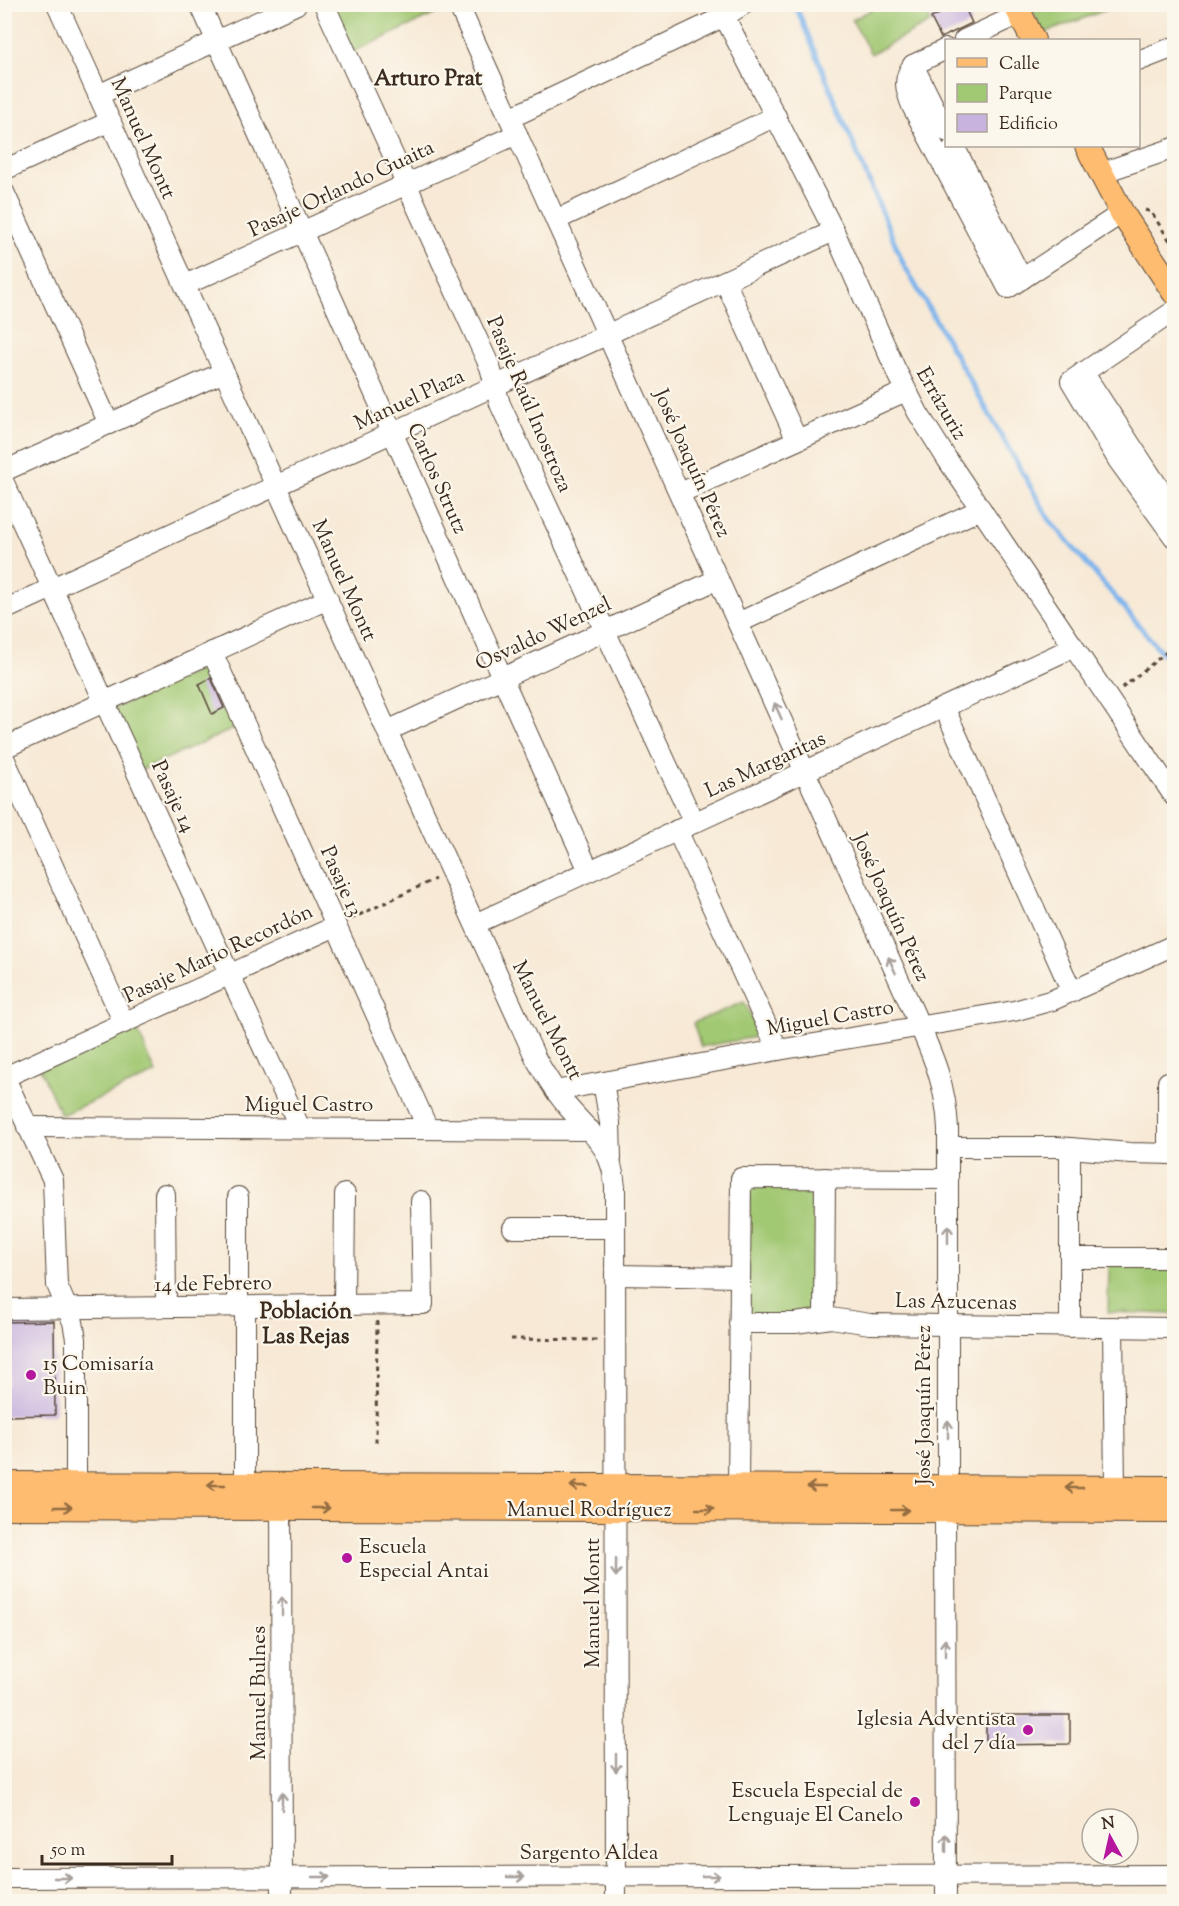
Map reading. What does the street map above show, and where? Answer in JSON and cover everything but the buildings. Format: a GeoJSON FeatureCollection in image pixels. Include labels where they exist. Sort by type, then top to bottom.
{"type":"FeatureCollection","features":[{"type":"Feature","properties":{"kind":"main road"},"geometry":{"type":"LineString","coordinates":[[1017,9],[1032,39]]}},
{"type":"Feature","properties":{"kind":"main road"},"geometry":{"type":"LineString","coordinates":[[1088,147],[1122,213],[1174,292]]}},
{"type":"Feature","properties":{"kind":"main road","name":"Manuel Rodríguez"},"geometry":{"type":"LineString","coordinates":[[4,1484],[76,1484],[281,1497],[946,1499],[1115,1488],[1174,1488]]}},
{"type":"Feature","properties":{"kind":"main road","name":"Manuel Rodríguez"},"geometry":{"type":"LineString","coordinates":[[616,1498],[738,1486],[1174,1511]]}},
{"type":"Feature","properties":{"kind":"main road","name":"Manuel Rodríguez"},"geometry":{"type":"LineString","coordinates":[[4,1507],[245,1496]]}},
{"type":"Feature","properties":{"kind":"street","name":"Manuel Montt"},"geometry":{"type":"LineString","coordinates":[[57,4],[536,1059],[555,1090],[602,1144],[611,1162]]}},
{"type":"Feature","properties":{"kind":"street","name":"Carlos Strutz"},"geometry":{"type":"LineString","coordinates":[[200,4],[590,871]]}},
{"type":"Feature","properties":{"kind":"street"},"geometry":{"type":"LineString","coordinates":[[98,95],[297,4]]}},
{"type":"Feature","properties":{"kind":"street","name":"Pasaje Raúl Inostroza"},"geometry":{"type":"LineString","coordinates":[[324,4],[490,368],[500,404],[605,631],[778,1050]]}},
{"type":"Feature","properties":{"kind":"street","name":"Pasaje Orlando Guaita"},"geometry":{"type":"LineString","coordinates":[[185,285],[406,184],[722,10],[744,4]]}},
{"type":"Feature","properties":{"kind":"street","name":"José Joaquín Pérez"},"geometry":{"type":"LineString","coordinates":[[466,7],[513,126],[920,1026],[944,1088],[948,1147],[946,1902]]}},
{"type":"Feature","properties":{"kind":"street"},"geometry":{"type":"LineString","coordinates":[[966,39],[1017,9]]}},
{"type":"Feature","properties":{"kind":"street","name":"Errázuriz"},"geometry":{"type":"LineString","coordinates":[[722,10],[834,231],[906,391],[947,459],[1174,796]]}},
{"type":"Feature","properties":{"kind":"street"},"geometry":{"type":"LineString","coordinates":[[1140,60],[1174,47]]}},
{"type":"Feature","properties":{"kind":"street"},"geometry":{"type":"LineString","coordinates":[[945,49],[913,65],[905,83],[912,106],[1015,283]]}},
{"type":"Feature","properties":{"kind":"street"},"geometry":{"type":"LineString","coordinates":[[913,65],[945,129]]}},
{"type":"Feature","properties":{"kind":"street"},"geometry":{"type":"LineString","coordinates":[[556,220],[776,116]]}},
{"type":"Feature","properties":{"kind":"street"},"geometry":{"type":"LineString","coordinates":[[4,170],[111,122]]}},
{"type":"Feature","properties":{"kind":"street"},"geometry":{"type":"LineString","coordinates":[[954,147],[1015,283]]}},
{"type":"Feature","properties":{"kind":"street"},"geometry":{"type":"LineString","coordinates":[[1101,173],[1174,148]]}},
{"type":"Feature","properties":{"kind":"street"},"geometry":{"type":"LineString","coordinates":[[4,192],[109,424]]}},
{"type":"Feature","properties":{"kind":"street"},"geometry":{"type":"LineString","coordinates":[[1015,283],[1122,213]]}},
{"type":"Feature","properties":{"kind":"street","name":"Manuel Plaza"},"geometry":{"type":"LineString","coordinates":[[4,610],[834,231]]}},
{"type":"Feature","properties":{"kind":"street"},"geometry":{"type":"LineString","coordinates":[[725,281],[797,440]]}},
{"type":"Feature","properties":{"kind":"street"},"geometry":{"type":"LineString","coordinates":[[1077,377],[1174,310]]}},
{"type":"Feature","properties":{"kind":"street"},"geometry":{"type":"LineString","coordinates":[[4,471],[224,372]]}},
{"type":"Feature","properties":{"kind":"street"},"geometry":{"type":"LineString","coordinates":[[1077,377],[1174,511]]}},
{"type":"Feature","properties":{"kind":"street"},"geometry":{"type":"LineString","coordinates":[[1077,377],[1118,460],[1174,537]]}},
{"type":"Feature","properties":{"kind":"street"},"geometry":{"type":"LineString","coordinates":[[680,493],[906,391]]}},
{"type":"Feature","properties":{"kind":"street","name":"Pasaje 14"},"geometry":{"type":"LineString","coordinates":[[4,483],[300,1128]]}},
{"type":"Feature","properties":{"kind":"street"},"geometry":{"type":"LineString","coordinates":[[738,623],[981,509]]}},
{"type":"Feature","properties":{"kind":"street","name":"Osvaldo Wenzel"},"geometry":{"type":"LineString","coordinates":[[387,731],[718,579]]}},
{"type":"Feature","properties":{"kind":"street"},"geometry":{"type":"LineString","coordinates":[[4,748],[328,599]]}},
{"type":"Feature","properties":{"kind":"street","name":"Las Margaritas"},"geometry":{"type":"LineString","coordinates":[[475,924],[1074,646]]}},
{"type":"Feature","properties":{"kind":"street","name":"Pasaje 13"},"geometry":{"type":"LineString","coordinates":[[212,652],[428,1129]]}},
{"type":"Feature","properties":{"kind":"street"},"geometry":{"type":"LineString","coordinates":[[944,707],[1072,992]]}},
{"type":"Feature","properties":{"kind":"street"},"geometry":{"type":"LineString","coordinates":[[4,758],[124,1023]]}},
{"type":"Feature","properties":{"kind":"street","name":"Pasaje Mario Recordón"},"geometry":{"type":"LineString","coordinates":[[5,1077],[336,926]]}},
{"type":"Feature","properties":{"kind":"street","name":"Miguel Castro"},"geometry":{"type":"LineString","coordinates":[[555,1090],[1014,1011],[1072,992],[1174,945]]}},
{"type":"Feature","properties":{"kind":"street"},"geometry":{"type":"LineString","coordinates":[[5,1077],[49,1168],[55,1186],[57,1285],[73,1322],[76,1339],[76,1484]]}},
{"type":"Feature","properties":{"kind":"street","name":"Manuel Montt"},"geometry":{"type":"LineString","coordinates":[[603,1082],[610,1123],[611,1162],[615,1187],[616,1902]]}},
{"type":"Feature","properties":{"kind":"street"},"geometry":{"type":"LineString","coordinates":[[948,1147],[1070,1148],[1171,1154],[1168,1082]]}},
{"type":"Feature","properties":{"kind":"street","name":"Miguel Castro"},"geometry":{"type":"LineString","coordinates":[[27,1126],[590,1130]]}},
{"type":"Feature","properties":{"kind":"street"},"geometry":{"type":"LineString","coordinates":[[1070,1148],[1070,1327]]}},
{"type":"Feature","properties":{"kind":"street"},"geometry":{"type":"LineString","coordinates":[[738,1486],[741,1178],[948,1179]]}},
{"type":"Feature","properties":{"kind":"street"},"geometry":{"type":"LineString","coordinates":[[824,1318],[825,1178]]}},
{"type":"Feature","properties":{"kind":"street"},"geometry":{"type":"LineString","coordinates":[[165,1194],[166,1307]]}},
{"type":"Feature","properties":{"kind":"street"},"geometry":{"type":"LineString","coordinates":[[344,1305],[345,1194]]}},
{"type":"Feature","properties":{"kind":"street"},"geometry":{"type":"LineString","coordinates":[[238,1197],[245,1496]]}},
{"type":"Feature","properties":{"kind":"street","name":"14 de Febrero"},"geometry":{"type":"LineString","coordinates":[[4,1309],[423,1304],[422,1201]]}},
{"type":"Feature","properties":{"kind":"street"},"geometry":{"type":"LineString","coordinates":[[513,1228],[615,1228]]}},
{"type":"Feature","properties":{"kind":"street"},"geometry":{"type":"LineString","coordinates":[[1070,1258],[1174,1258]]}},
{"type":"Feature","properties":{"kind":"street"},"geometry":{"type":"LineString","coordinates":[[615,1275],[740,1277]]}},
{"type":"Feature","properties":{"kind":"street","name":"Las Azucenas"},"geometry":{"type":"LineString","coordinates":[[739,1323],[795,1323],[839,1318],[870,1324],[1173,1328]]}},
{"type":"Feature","properties":{"kind":"street"},"geometry":{"type":"LineString","coordinates":[[1113,1327],[1115,1488]]}},
{"type":"Feature","properties":{"kind":"street","name":"Manuel Bulnes"},"geometry":{"type":"LineString","coordinates":[[281,1497],[282,1902]]}},
{"type":"Feature","properties":{"kind":"street","name":"Sargento Aldea"},"geometry":{"type":"LineString","coordinates":[[4,1878],[1174,1875]]}},
{"type":"Feature","properties":{"kind":"path"},"geometry":{"type":"LineString","coordinates":[[1109,698],[1174,646]]}},
{"type":"Feature","properties":{"kind":"path","name":"Pasaje Mario Recordón"},"geometry":{"type":"LineString","coordinates":[[336,926],[451,872]]}},
{"type":"Feature","properties":{"kind":"path"},"geometry":{"type":"LineString","coordinates":[[376,1443],[377,1305]]}},
{"type":"Feature","properties":{"kind":"path"},"geometry":{"type":"LineString","coordinates":[[511,1339],[616,1340]]}},
{"type":"Feature","properties":{"kind":"green space"},"geometry":{"type":"Polygon","coordinates":[[[444,4],[446,9],[353,52],[331,5],[444,4]]]}},
{"type":"Feature","properties":{"kind":"green space"},"geometry":{"type":"Polygon","coordinates":[[[1030,4],[1122,4],[1044,33],[1030,5],[1030,4]]]}},
{"type":"Feature","properties":{"kind":"green space"},"geometry":{"type":"Polygon","coordinates":[[[880,5],[922,5],[931,22],[871,54],[852,20],[880,5]]]}},
{"type":"Feature","properties":{"kind":"green space"},"geometry":{"type":"Polygon","coordinates":[[[213,664],[240,726],[141,770],[114,708],[213,664]]]}},
{"type":"Feature","properties":{"kind":"green space"},"geometry":{"type":"Polygon","coordinates":[[[744,1002],[761,1036],[701,1047],[693,1023],[744,1002]]]}},
{"type":"Feature","properties":{"kind":"green space"},"geometry":{"type":"Polygon","coordinates":[[[136,1027],[156,1073],[61,1115],[40,1069],[136,1027]]]}},
{"type":"Feature","properties":{"kind":"green space"},"geometry":{"type":"Polygon","coordinates":[[[749,1183],[820,1184],[818,1318],[747,1317],[749,1183]]]}},
{"type":"Feature","properties":{"kind":"green space"},"geometry":{"type":"Polygon","coordinates":[[[1109,1265],[1174,1266],[1174,1314],[1108,1312],[1109,1265]]]}},
{"type":"Feature","properties":{"kind":"waterway"},"geometry":{"type":"LineString","coordinates":[[793,4],[904,265],[1049,519],[1174,667]]}},
{"type":"Feature","properties":{"kind":"place","name":"15 Comisaría Buin"},"geometry":{"type":"Point","coordinates":[31,1375]}},
{"type":"Feature","properties":{"kind":"place","name":"Escuela Especial Antai"},"geometry":{"type":"Point","coordinates":[347,1558]}},
{"type":"Feature","properties":{"kind":"place","name":"Iglesia Adventista del 7 día"},"geometry":{"type":"Point","coordinates":[1028,1730]}},
{"type":"Feature","properties":{"kind":"place","name":"Escuela Especial de Lenguaje El Canelo"},"geometry":{"type":"Point","coordinates":[915,1802]}},
{"type":"Feature","properties":{"kind":"district","name":"Arturo Prat"},"geometry":{"type":"Point","coordinates":[428,77]}},
{"type":"Feature","properties":{"kind":"district","name":"Población Las Rejas"},"geometry":{"type":"Point","coordinates":[306,1322]}}]}
